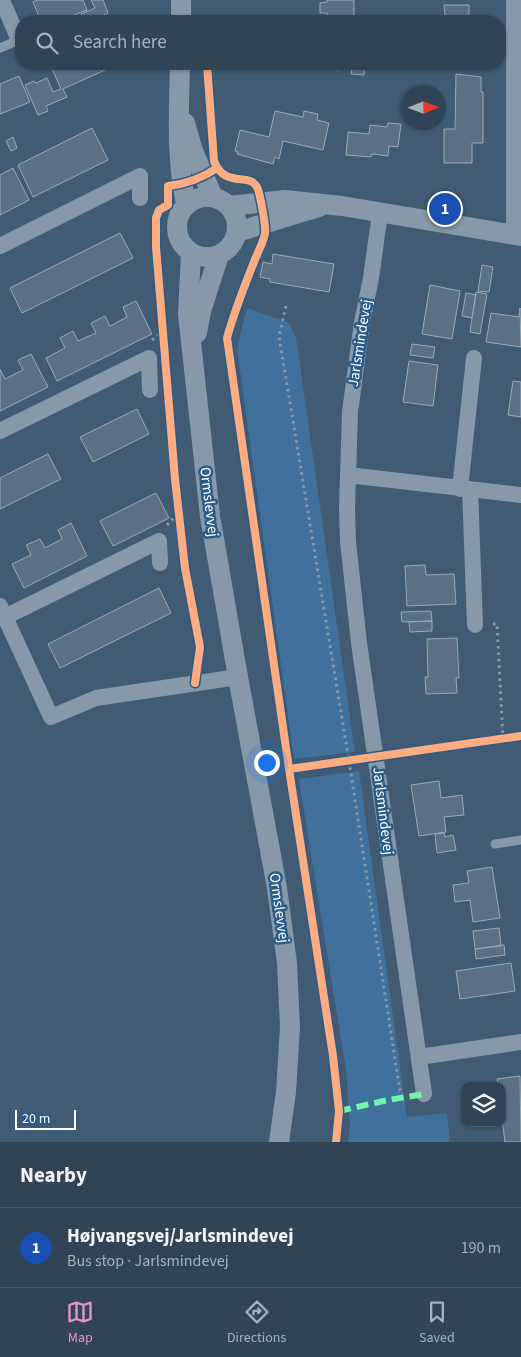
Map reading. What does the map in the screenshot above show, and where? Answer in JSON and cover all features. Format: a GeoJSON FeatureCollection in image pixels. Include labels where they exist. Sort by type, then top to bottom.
{"type":"FeatureCollection","features":[{"type":"Feature","properties":{"kind":"street"},"geometry":{"type":"LineString","coordinates":[[2,0],[15,31]]}},
{"type":"Feature","properties":{"kind":"street"},"geometry":{"type":"LineString","coordinates":[[181,0],[181,15]]}},
{"type":"Feature","properties":{"kind":"street"},"geometry":{"type":"LineString","coordinates":[[180,104],[193,151],[221,202],[234,214],[237,232],[234,242],[228,250],[209,258],[200,257],[184,247],[178,239],[176,230],[180,212],[186,204],[194,199],[203,197],[221,202],[285,200],[326,205],[518,236],[518,83],[514,0]]}},
{"type":"Feature","properties":{"kind":"street"},"geometry":{"type":"LineString","coordinates":[[180,70],[178,152],[186,204]]}},
{"type":"Feature","properties":{"kind":"street"},"geometry":{"type":"LineString","coordinates":[[0,246],[140,176],[140,198]]}},
{"type":"Feature","properties":{"kind":"street"},"geometry":{"type":"LineString","coordinates":[[237,232],[326,205]]}},
{"type":"Feature","properties":{"kind":"street","name":"Jarlsmindevej"},"geometry":{"type":"LineString","coordinates":[[380,213],[371,278],[362,322],[350,412],[347,509],[349,552],[359,643],[424,1094]]}},
{"type":"Feature","properties":{"kind":"street","name":"Ormslevvej"},"geometry":{"type":"LineString","coordinates":[[191,253],[188,314],[194,355],[210,516],[277,888],[287,963],[290,1027],[286,1092],[280,1142]]}},
{"type":"Feature","properties":{"kind":"street","name":"Ormslevvej"},"geometry":{"type":"LineString","coordinates":[[194,355],[201,311],[219,255]]}},
{"type":"Feature","properties":{"kind":"street"},"geometry":{"type":"LineString","coordinates":[[0,431],[149,358],[150,390]]}},
{"type":"Feature","properties":{"kind":"street"},"geometry":{"type":"LineString","coordinates":[[474,358],[465,489],[475,625]]}},
{"type":"Feature","properties":{"kind":"street"},"geometry":{"type":"LineString","coordinates":[[348,475],[521,495]]}},
{"type":"Feature","properties":{"kind":"street"},"geometry":{"type":"LineString","coordinates":[[160,564],[159,541],[2,612],[51,718],[96,698],[238,678]]}},
{"type":"Feature","properties":{"kind":"street"},"geometry":{"type":"LineString","coordinates":[[419,1057],[521,1042]]}},
{"type":"Feature","properties":{"kind":"lane"},"geometry":{"type":"LineString","coordinates":[[0,48],[15,42]]}},
{"type":"Feature","properties":{"kind":"lane"},"geometry":{"type":"LineString","coordinates":[[495,844],[521,840]]}},
{"type":"Feature","properties":{"kind":"path"},"geometry":{"type":"LineString","coordinates":[[286,306],[279,336],[350,761],[401,1098]]}},
{"type":"Feature","properties":{"kind":"path"},"geometry":{"type":"LineString","coordinates":[[162,322],[164,341]]}},
{"type":"Feature","properties":{"kind":"path"},"geometry":{"type":"LineString","coordinates":[[178,505],[180,522]]}},
{"type":"Feature","properties":{"kind":"path"},"geometry":{"type":"LineString","coordinates":[[475,625],[497,624],[503,739]]}},
{"type":"Feature","properties":{"kind":"path"},"geometry":{"type":"LineString","coordinates":[[493,740],[512,737]]}},
{"type":"Feature","properties":{"kind":"path"},"geometry":{"type":"LineString","coordinates":[[341,762],[376,758]]}},
{"type":"Feature","properties":{"kind":"shaded area"},"geometry":{"type":"Polygon","coordinates":[[[247,308],[289,323],[296,337],[355,752],[294,759],[237,348],[247,308]]]}},
{"type":"Feature","properties":{"kind":"shaded area"},"geometry":{"type":"Polygon","coordinates":[[[359,771],[407,1117],[447,1113],[450,1142],[348,1142],[350,1125],[346,1070],[299,779],[359,771]]]}},
{"type":"Feature","properties":{"kind":"building"},"geometry":{"type":"Polygon","coordinates":[[[37,0],[83,0],[87,10],[74,15],[38,15],[33,2],[37,0]]]}},
{"type":"Feature","properties":{"kind":"building"},"geometry":{"type":"Polygon","coordinates":[[[91,0],[103,0],[108,13],[104,15],[81,15],[81,14],[95,8],[91,0]]]}},
{"type":"Feature","properties":{"kind":"building"},"geometry":{"type":"Polygon","coordinates":[[[327,0],[354,0],[354,15],[327,15],[327,13],[320,13],[320,3],[327,2],[327,0]]]}},
{"type":"Feature","properties":{"kind":"building"},"geometry":{"type":"Polygon","coordinates":[[[444,5],[469,5],[469,15],[445,15],[444,5]]]}},
{"type":"Feature","properties":{"kind":"building"},"geometry":{"type":"Polygon","coordinates":[[[53,70],[105,70],[63,89],[67,97],[46,106],[48,111],[38,115],[25,85],[47,78],[53,92],[61,89],[53,70]]]}},
{"type":"Feature","properties":{"kind":"building"},"geometry":{"type":"Polygon","coordinates":[[[352,70],[364,70],[364,75],[351,74],[352,70]]]}},
{"type":"Feature","properties":{"kind":"building"},"geometry":{"type":"Polygon","coordinates":[[[456,74],[481,77],[481,92],[483,92],[483,143],[472,143],[472,163],[444,163],[444,130],[455,129],[456,74]]]}},
{"type":"Feature","properties":{"kind":"building"},"geometry":{"type":"Polygon","coordinates":[[[19,76],[30,102],[0,114],[0,84],[19,76]]]}},
{"type":"Feature","properties":{"kind":"building"},"geometry":{"type":"Polygon","coordinates":[[[275,111],[303,117],[304,111],[318,114],[317,120],[329,123],[323,150],[283,141],[279,159],[275,157],[273,164],[237,154],[238,152],[235,151],[240,130],[269,137],[275,111]]]}},
{"type":"Feature","properties":{"kind":"building"},"geometry":{"type":"Polygon","coordinates":[[[388,123],[401,124],[398,147],[389,146],[388,156],[372,154],[371,157],[346,155],[348,132],[369,134],[370,125],[387,127],[388,123]]]}},
{"type":"Feature","properties":{"kind":"building"},"geometry":{"type":"Polygon","coordinates":[[[92,128],[108,160],[33,197],[18,165],[92,128]]]}},
{"type":"Feature","properties":{"kind":"building"},"geometry":{"type":"Polygon","coordinates":[[[13,137],[17,148],[11,151],[6,141],[13,137]]]}},
{"type":"Feature","properties":{"kind":"building"},"geometry":{"type":"Polygon","coordinates":[[[13,168],[29,200],[0,215],[0,175],[13,168]]]}},
{"type":"Feature","properties":{"kind":"building"},"geometry":{"type":"Polygon","coordinates":[[[120,233],[133,258],[22,313],[10,288],[120,233]]]}},
{"type":"Feature","properties":{"kind":"building"},"geometry":{"type":"Polygon","coordinates":[[[273,254],[334,264],[329,292],[270,282],[270,279],[260,277],[263,262],[272,264],[273,254]]]}},
{"type":"Feature","properties":{"kind":"building"},"geometry":{"type":"Polygon","coordinates":[[[482,265],[493,267],[489,292],[478,291],[482,265]]]}},
{"type":"Feature","properties":{"kind":"building"},"geometry":{"type":"Polygon","coordinates":[[[430,285],[460,291],[452,339],[422,334],[430,285]]]}},
{"type":"Feature","properties":{"kind":"building"},"geometry":{"type":"Polygon","coordinates":[[[476,292],[487,294],[480,334],[470,332],[476,292]]]}},
{"type":"Feature","properties":{"kind":"building"},"geometry":{"type":"Polygon","coordinates":[[[466,293],[476,295],[472,318],[462,316],[466,293]]]}},
{"type":"Feature","properties":{"kind":"building"},"geometry":{"type":"Polygon","coordinates":[[[136,301],[152,334],[57,381],[46,358],[65,348],[60,338],[73,331],[78,341],[96,333],[91,323],[105,316],[110,326],[127,317],[123,307],[136,301]]]}},
{"type":"Feature","properties":{"kind":"building"},"geometry":{"type":"Polygon","coordinates":[[[520,308],[521,347],[486,342],[491,313],[519,317],[520,308]]]}},
{"type":"Feature","properties":{"kind":"building"},"geometry":{"type":"Polygon","coordinates":[[[412,344],[435,347],[433,358],[410,355],[412,344]]]}},
{"type":"Feature","properties":{"kind":"building"},"geometry":{"type":"Polygon","coordinates":[[[31,354],[48,387],[0,411],[0,369],[5,379],[23,370],[18,360],[31,354]]]}},
{"type":"Feature","properties":{"kind":"building"},"geometry":{"type":"Polygon","coordinates":[[[409,361],[438,365],[433,406],[403,402],[409,361]]]}},
{"type":"Feature","properties":{"kind":"building"},"geometry":{"type":"Polygon","coordinates":[[[513,381],[521,382],[521,417],[508,415],[513,381]]]}},
{"type":"Feature","properties":{"kind":"building"},"geometry":{"type":"Polygon","coordinates":[[[137,409],[149,434],[93,462],[80,437],[137,409]]]}},
{"type":"Feature","properties":{"kind":"building"},"geometry":{"type":"Polygon","coordinates":[[[48,454],[61,479],[0,509],[0,478],[48,454]]]}},
{"type":"Feature","properties":{"kind":"building"},"geometry":{"type":"Polygon","coordinates":[[[156,493],[169,518],[113,546],[100,521],[156,493]]]}},
{"type":"Feature","properties":{"kind":"building"},"geometry":{"type":"Polygon","coordinates":[[[71,523],[87,556],[24,588],[12,564],[31,555],[26,545],[40,539],[45,548],[62,539],[58,530],[71,523]]]}},
{"type":"Feature","properties":{"kind":"building"},"geometry":{"type":"Polygon","coordinates":[[[425,565],[426,575],[454,574],[456,604],[407,606],[405,566],[425,565]]]}},
{"type":"Feature","properties":{"kind":"building"},"geometry":{"type":"Polygon","coordinates":[[[159,588],[171,613],[60,668],[48,644],[159,588]]]}},
{"type":"Feature","properties":{"kind":"building"},"geometry":{"type":"Polygon","coordinates":[[[431,611],[432,621],[402,622],[401,612],[431,611]]]}},
{"type":"Feature","properties":{"kind":"building"},"geometry":{"type":"Polygon","coordinates":[[[432,621],[432,631],[410,632],[409,622],[432,621]]]}},
{"type":"Feature","properties":{"kind":"building"},"geometry":{"type":"Polygon","coordinates":[[[457,638],[459,678],[456,678],[457,693],[426,694],[425,677],[428,677],[427,639],[457,638]]]}},
{"type":"Feature","properties":{"kind":"building"},"geometry":{"type":"Polygon","coordinates":[[[439,781],[441,798],[462,795],[464,815],[444,817],[446,832],[419,836],[411,785],[439,781]]]}},
{"type":"Feature","properties":{"kind":"building"},"geometry":{"type":"Polygon","coordinates":[[[444,833],[445,837],[453,835],[456,850],[437,853],[435,834],[444,833]]]}},
{"type":"Feature","properties":{"kind":"building"},"geometry":{"type":"Polygon","coordinates":[[[492,867],[500,918],[473,922],[470,900],[455,902],[453,885],[469,883],[467,871],[492,867]]]}},
{"type":"Feature","properties":{"kind":"building"},"geometry":{"type":"Polygon","coordinates":[[[499,928],[501,946],[475,949],[473,931],[499,928]]]}},
{"type":"Feature","properties":{"kind":"building"},"geometry":{"type":"Polygon","coordinates":[[[504,945],[505,955],[476,959],[475,949],[504,945]]]}},
{"type":"Feature","properties":{"kind":"building"},"geometry":{"type":"Polygon","coordinates":[[[511,963],[515,991],[460,999],[456,971],[511,963]]]}},
{"type":"Feature","properties":{"kind":"building"},"geometry":{"type":"Polygon","coordinates":[[[520,1076],[521,1142],[505,1142],[503,1127],[506,1127],[506,1082],[497,1082],[497,1079],[520,1076]]]}},
{"type":"Feature","properties":{"kind":"marked path"},"geometry":{"type":"LineString","coordinates":[[339,1111],[424,1094]]}},
{"type":"Feature","properties":{"kind":"cycle path"},"geometry":{"type":"LineString","coordinates":[[207,70],[214,161],[224,175],[248,181],[257,187],[265,224],[263,240],[239,300],[227,338],[289,769],[333,1056],[339,1111],[336,1142]]}},
{"type":"Feature","properties":{"kind":"cycle path"},"geometry":{"type":"LineString","coordinates":[[195,683],[200,647],[185,568],[175,479],[156,247],[156,218],[159,210],[168,205],[168,186],[193,180],[217,168]]}},
{"type":"Feature","properties":{"kind":"cycle path"},"geometry":{"type":"LineString","coordinates":[[289,769],[521,736]]}},
{"type":"Feature","properties":{"kind":"place","name":"Højvangsvej/Jarlsmindevej"},"geometry":{"type":"Point","coordinates":[445,209]}}]}
